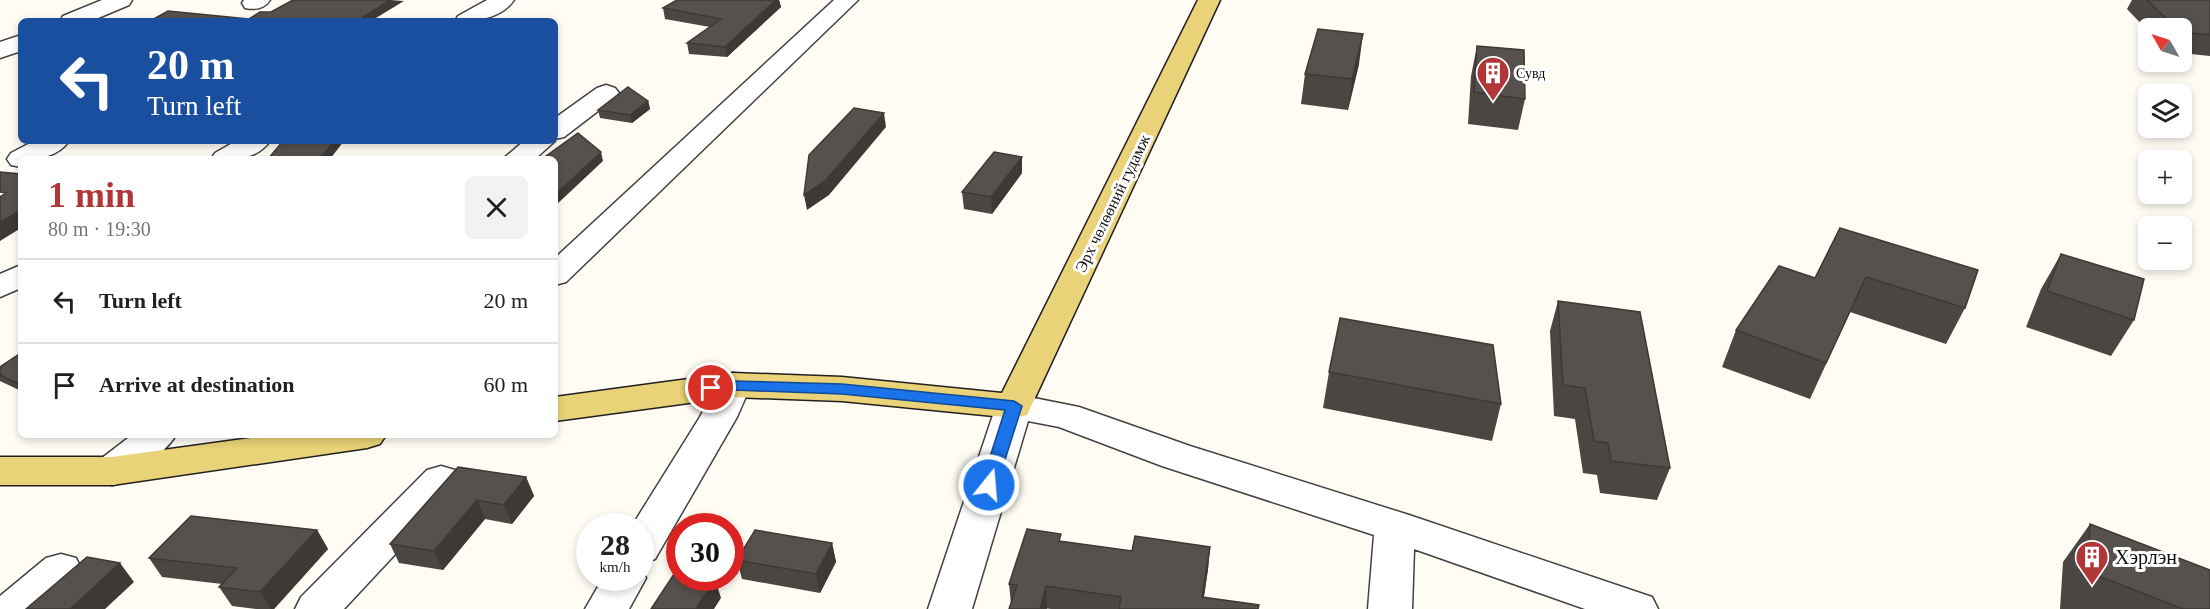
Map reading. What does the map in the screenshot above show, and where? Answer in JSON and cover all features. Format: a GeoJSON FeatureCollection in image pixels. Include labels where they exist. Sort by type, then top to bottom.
{"type":"FeatureCollection","features":[{"type":"Feature","properties":{"kind":"main road","name":"Эрх чөлөөний гудамж"},"geometry":{"type":"LineString","coordinates":[[1014,406],[1209,0]]}},
{"type":"Feature","properties":{"kind":"main road"},"geometry":{"type":"LineString","coordinates":[[558,409],[733,386],[842,389],[1014,406]]}},
{"type":"Feature","properties":{"kind":"main road"},"geometry":{"type":"LineString","coordinates":[[0,471],[112,471],[346,438]]}},
{"type":"Feature","properties":{"kind":"street"},"geometry":{"type":"LineString","coordinates":[[78,18],[121,0]]}},
{"type":"Feature","properties":{"kind":"street"},"geometry":{"type":"LineString","coordinates":[[471,18],[503,0]]}},
{"type":"Feature","properties":{"kind":"street"},"geometry":{"type":"LineString","coordinates":[[558,272],[846,0]]}},
{"type":"Feature","properties":{"kind":"street"},"geometry":{"type":"LineString","coordinates":[[0,51],[18,43]]}},
{"type":"Feature","properties":{"kind":"street"},"geometry":{"type":"LineString","coordinates":[[558,129],[606,93]]}},
{"type":"Feature","properties":{"kind":"street"},"geometry":{"type":"LineString","coordinates":[[27,156],[49,144]]}},
{"type":"Feature","properties":{"kind":"street"},"geometry":{"type":"LineString","coordinates":[[230,156],[251,144]]}},
{"type":"Feature","properties":{"kind":"street"},"geometry":{"type":"LineString","coordinates":[[522,156],[537,144]]}},
{"type":"Feature","properties":{"kind":"street"},"geometry":{"type":"LineString","coordinates":[[0,170],[18,161]]}},
{"type":"Feature","properties":{"kind":"street"},"geometry":{"type":"LineString","coordinates":[[0,287],[18,277]]}},
{"type":"Feature","properties":{"kind":"street"},"geometry":{"type":"LineString","coordinates":[[654,524],[718,417],[733,386]]}},
{"type":"Feature","properties":{"kind":"street"},"geometry":{"type":"LineString","coordinates":[[950,609],[1014,406],[1066,416],[1176,456],[1395,526],[1636,609]]}},
{"type":"Feature","properties":{"kind":"street"},"geometry":{"type":"LineString","coordinates":[[112,471],[153,438]]}},
{"type":"Feature","properties":{"kind":"street"},"geometry":{"type":"LineString","coordinates":[[317,609],[441,480]]}},
{"type":"Feature","properties":{"kind":"street"},"geometry":{"type":"LineString","coordinates":[[1390,609],[1395,526]]}},
{"type":"Feature","properties":{"kind":"street"},"geometry":{"type":"LineString","coordinates":[[15,609],[61,570]]}},
{"type":"Feature","properties":{"kind":"street"},"geometry":{"type":"LineString","coordinates":[[607,609],[617,591]]}},
{"type":"Feature","properties":{"kind":"building"},"geometry":{"type":"Polygon","coordinates":[[[293,0],[390,0],[362,18],[251,18],[260,12],[271,12],[293,0]]]}},
{"type":"Feature","properties":{"kind":"building"},"geometry":{"type":"Polygon","coordinates":[[[677,0],[776,0],[725,47],[687,43],[721,19],[663,8],[677,0]]]}},
{"type":"Feature","properties":{"kind":"building"},"geometry":{"type":"Polygon","coordinates":[[[2147,0],[2210,0],[2210,35],[2192,33],[2192,18],[2166,18],[2147,0]]]}},
{"type":"Feature","properties":{"kind":"building"},"geometry":{"type":"Polygon","coordinates":[[[168,11],[239,18],[155,18],[168,11]]]}},
{"type":"Feature","properties":{"kind":"building"},"geometry":{"type":"Polygon","coordinates":[[[1318,29],[1363,34],[1352,79],[1305,74],[1318,29]]]}},
{"type":"Feature","properties":{"kind":"building"},"geometry":{"type":"Polygon","coordinates":[[[1477,46],[1524,50],[1525,99],[1474,92],[1477,46]]]}},
{"type":"Feature","properties":{"kind":"building"},"geometry":{"type":"Polygon","coordinates":[[[628,87],[648,101],[630,115],[598,110],[628,87]]]}},
{"type":"Feature","properties":{"kind":"building"},"geometry":{"type":"Polygon","coordinates":[[[854,108],[884,113],[826,180],[804,195],[809,155],[854,108]]]}},
{"type":"Feature","properties":{"kind":"building"},"geometry":{"type":"Polygon","coordinates":[[[578,133],[601,152],[558,192],[558,156],[546,156],[578,133]]]}},
{"type":"Feature","properties":{"kind":"building"},"geometry":{"type":"Polygon","coordinates":[[[280,144],[332,144],[322,156],[270,156],[280,144]]]}},
{"type":"Feature","properties":{"kind":"building"},"geometry":{"type":"Polygon","coordinates":[[[994,152],[1022,157],[991,197],[962,192],[994,152]]]}},
{"type":"Feature","properties":{"kind":"building"},"geometry":{"type":"Polygon","coordinates":[[[0,172],[18,174],[18,212],[0,222],[0,197],[6,193],[0,192],[0,172]]]}},
{"type":"Feature","properties":{"kind":"building"},"geometry":{"type":"Polygon","coordinates":[[[1840,228],[1978,270],[1965,308],[1866,277],[1826,363],[1736,330],[1779,266],[1815,278],[1840,228]]]}},
{"type":"Feature","properties":{"kind":"building"},"geometry":{"type":"Polygon","coordinates":[[[2061,254],[2144,279],[2134,320],[2047,291],[2061,254]]]}},
{"type":"Feature","properties":{"kind":"building"},"geometry":{"type":"Polygon","coordinates":[[[1558,301],[1640,312],[1670,468],[1611,461],[1608,443],[1594,441],[1585,388],[1563,385],[1558,301]]]}},
{"type":"Feature","properties":{"kind":"building"},"geometry":{"type":"Polygon","coordinates":[[[1340,318],[1493,345],[1501,404],[1329,372],[1340,318]]]}},
{"type":"Feature","properties":{"kind":"building"},"geometry":{"type":"Polygon","coordinates":[[[18,355],[18,384],[0,375],[0,367],[18,355]]]}},
{"type":"Feature","properties":{"kind":"building"},"geometry":{"type":"Polygon","coordinates":[[[458,467],[526,477],[504,505],[477,500],[434,551],[390,544],[458,467]]]}},
{"type":"Feature","properties":{"kind":"building"},"geometry":{"type":"Polygon","coordinates":[[[191,516],[317,530],[260,592],[219,587],[237,568],[149,558],[191,516]]]}},
{"type":"Feature","properties":{"kind":"building"},"geometry":{"type":"Polygon","coordinates":[[[2090,524],[2210,570],[2210,609],[2183,609],[2088,572],[2090,524]]]}},
{"type":"Feature","properties":{"kind":"building"},"geometry":{"type":"Polygon","coordinates":[[[1027,529],[1061,534],[1059,541],[1132,551],[1135,536],[1210,547],[1202,597],[1259,605],[1258,609],[1119,609],[1121,597],[1046,586],[1040,609],[1009,609],[1017,585],[1009,584],[1027,529]]]}},
{"type":"Feature","properties":{"kind":"building"},"geometry":{"type":"Polygon","coordinates":[[[755,530],[832,543],[816,574],[744,561],[744,548],[755,530]]]}},
{"type":"Feature","properties":{"kind":"building"},"geometry":{"type":"Polygon","coordinates":[[[87,557],[120,563],[70,609],[26,609],[87,557]]]}},
{"type":"Feature","properties":{"kind":"building"},"geometry":{"type":"Polygon","coordinates":[[[666,586],[666,591],[707,591],[696,609],[651,609],[666,586]]]}},
{"type":"Feature","properties":{"kind":"place","name":"Сувд"},"geometry":{"type":"Point","coordinates":[1493,102]}},
{"type":"Feature","properties":{"kind":"place","name":"Хэрлэн"},"geometry":{"type":"Point","coordinates":[2092,586]}},
{"type":"Feature","properties":{"kind":"route"},"geometry":{"type":"LineString","coordinates":[[711,388],[733,386],[842,389],[1014,406],[989,485]]}}]}
